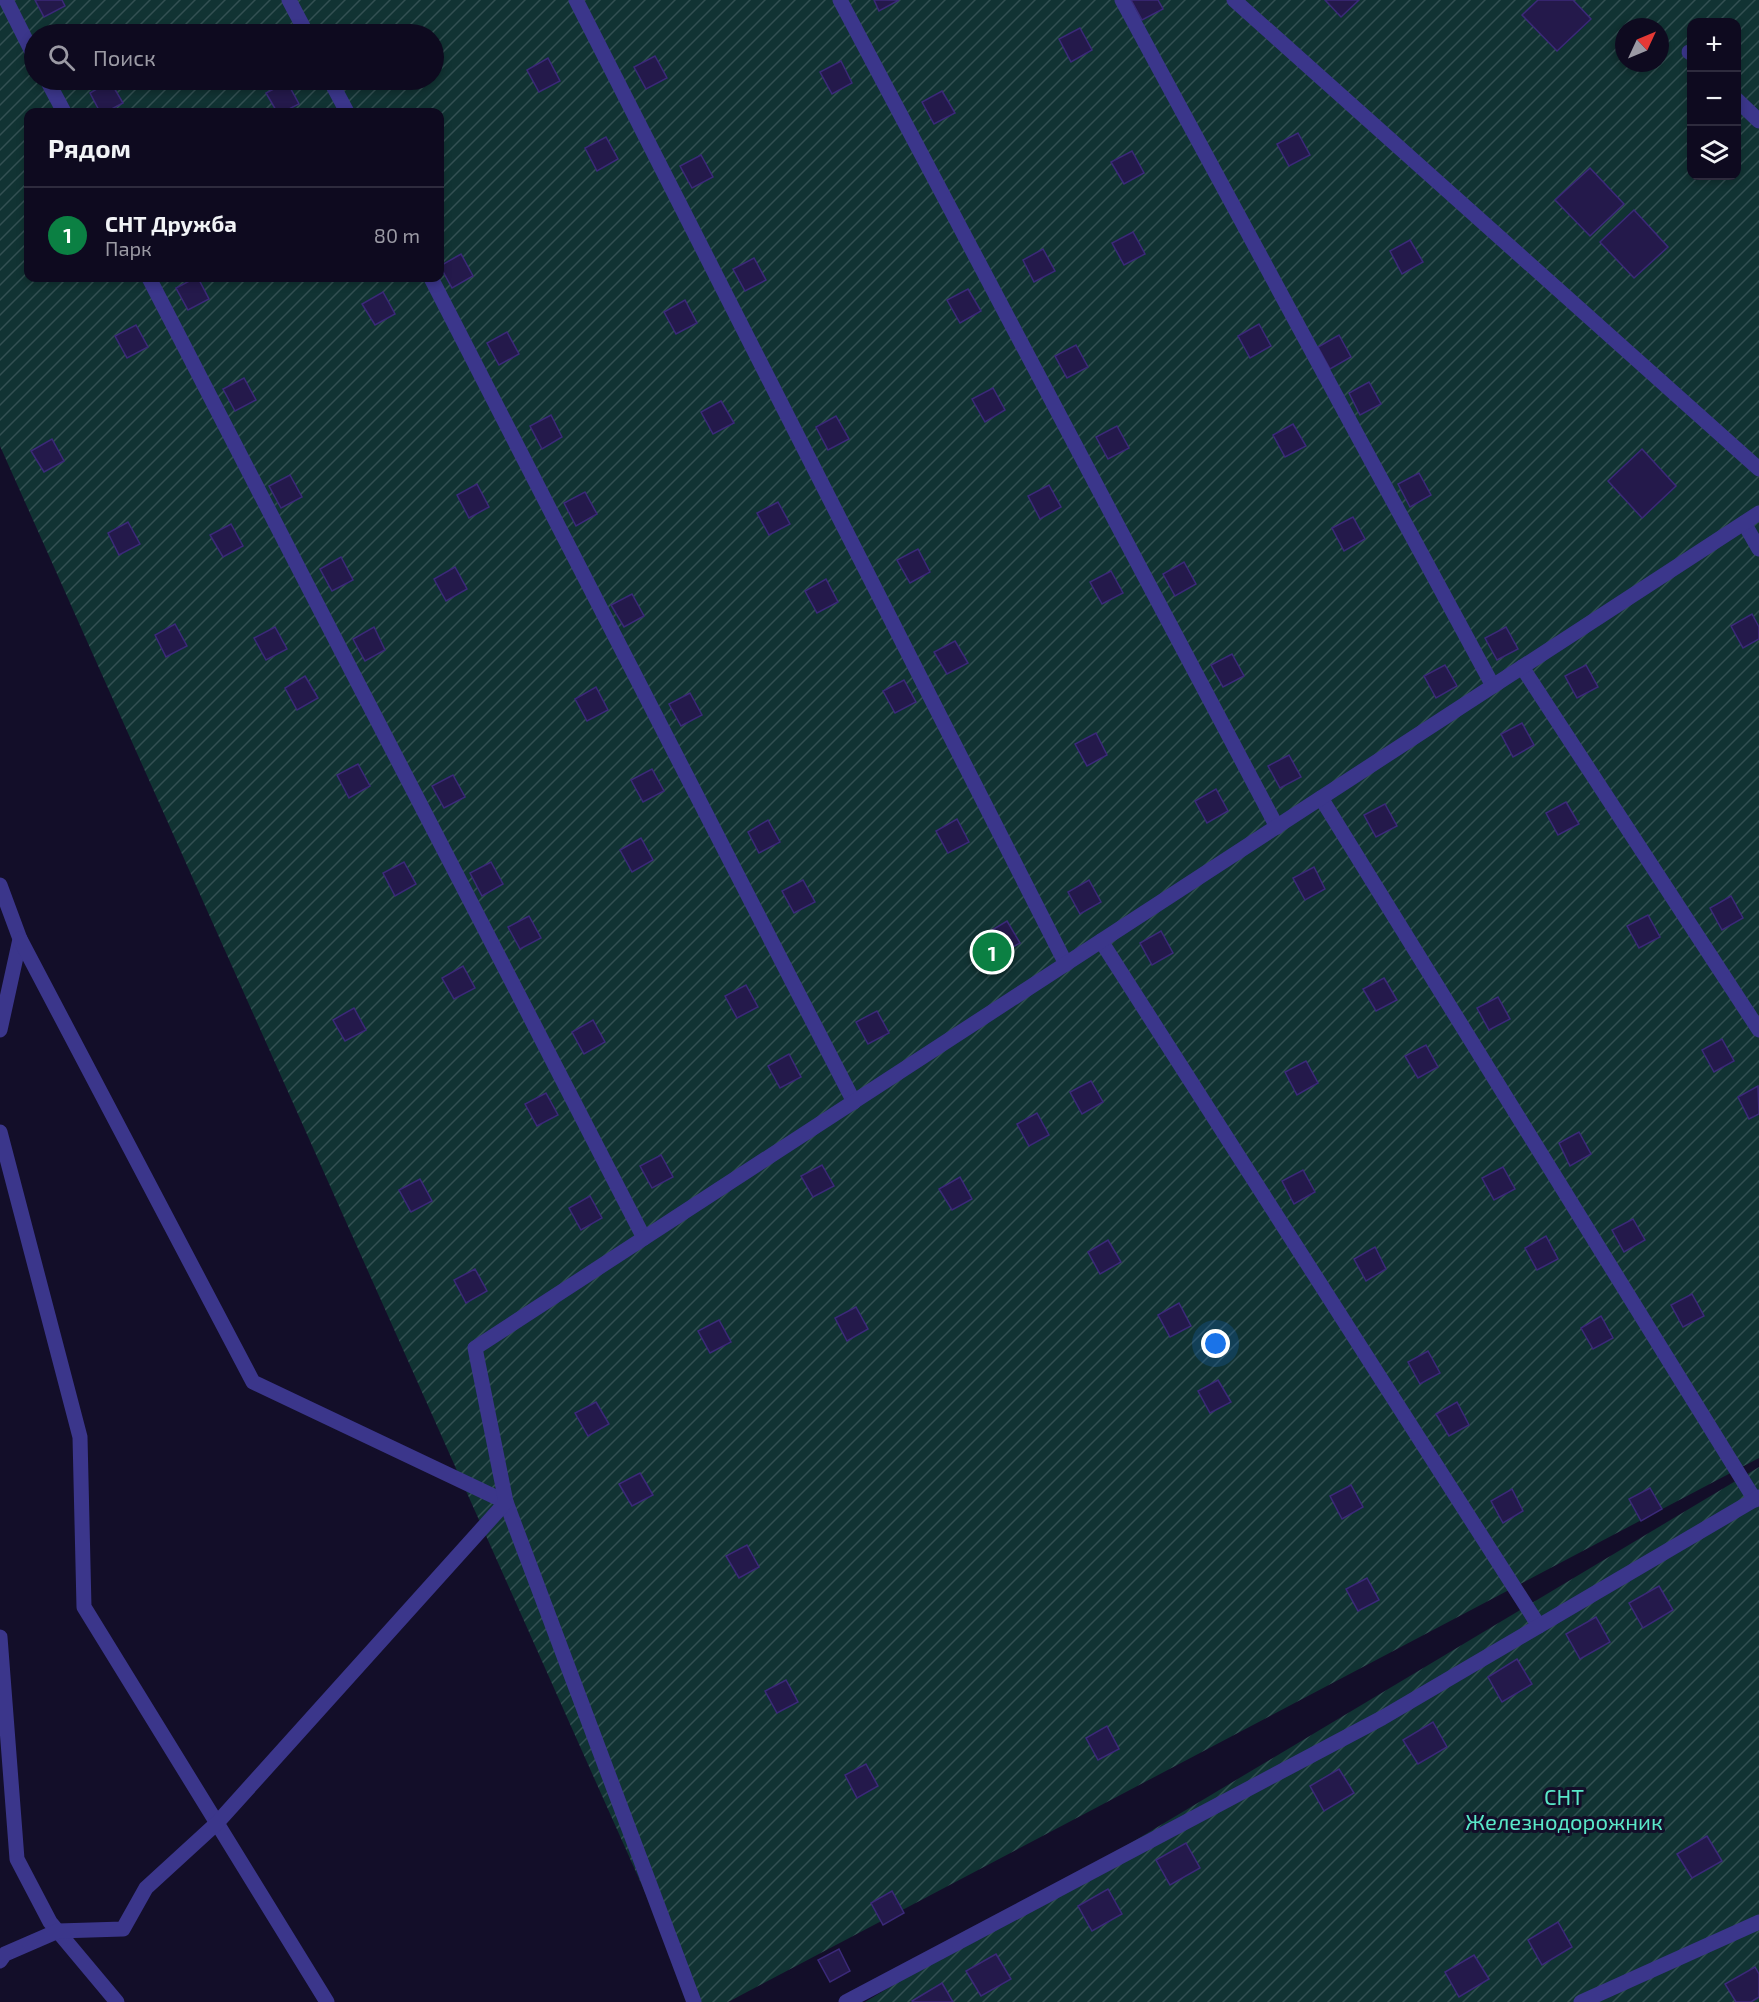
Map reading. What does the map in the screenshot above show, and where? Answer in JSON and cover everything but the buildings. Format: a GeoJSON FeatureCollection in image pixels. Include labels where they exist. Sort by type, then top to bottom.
{"type":"FeatureCollection","features":[{"type":"Feature","properties":{"kind":"street"},"geometry":{"type":"LineString","coordinates":[[6,0],[24,36]]}},
{"type":"Feature","properties":{"kind":"street"},"geometry":{"type":"LineString","coordinates":[[289,0],[302,24]]}},
{"type":"Feature","properties":{"kind":"street"},"geometry":{"type":"LineString","coordinates":[[576,0],[1066,964]]}},
{"type":"Feature","properties":{"kind":"street"},"geometry":{"type":"LineString","coordinates":[[840,0],[1277,827]]}},
{"type":"Feature","properties":{"kind":"street"},"geometry":{"type":"LineString","coordinates":[[1122,0],[1493,686]]}},
{"type":"Feature","properties":{"kind":"street"},"geometry":{"type":"LineString","coordinates":[[1234,0],[1759,469]]}},
{"type":"Feature","properties":{"kind":"street"},"geometry":{"type":"LineString","coordinates":[[52,90],[62,108]]}},
{"type":"Feature","properties":{"kind":"street"},"geometry":{"type":"LineString","coordinates":[[335,90],[345,108]]}},
{"type":"Feature","properties":{"kind":"street"},"geometry":{"type":"LineString","coordinates":[[1741,103],[1759,122]]}},
{"type":"Feature","properties":{"kind":"street"},"geometry":{"type":"LineString","coordinates":[[151,282],[644,1238]]}},
{"type":"Feature","properties":{"kind":"street"},"geometry":{"type":"LineString","coordinates":[[433,282],[854,1102]]}},
{"type":"Feature","properties":{"kind":"street"},"geometry":{"type":"LineString","coordinates":[[694,2002],[506,1502],[475,1348],[1759,513]]}},
{"type":"Feature","properties":{"kind":"street"},"geometry":{"type":"LineString","coordinates":[[1743,523],[1759,549]]}},
{"type":"Feature","properties":{"kind":"street"},"geometry":{"type":"LineString","coordinates":[[1522,667],[1759,1030]]}},
{"type":"Feature","properties":{"kind":"street"},"geometry":{"type":"LineString","coordinates":[[846,2002],[1382,1718],[1757,1498],[1321,798]]}},
{"type":"Feature","properties":{"kind":"street"},"geometry":{"type":"LineString","coordinates":[[0,885],[20,939],[253,1382],[506,1502]]}},
{"type":"Feature","properties":{"kind":"street"},"geometry":{"type":"LineString","coordinates":[[0,1030],[20,939]]}},
{"type":"Feature","properties":{"kind":"street"},"geometry":{"type":"LineString","coordinates":[[1101,941],[1539,1626]]}},
{"type":"Feature","properties":{"kind":"street"},"geometry":{"type":"LineString","coordinates":[[0,1132],[80,1437],[84,1607],[327,2002]]}},
{"type":"Feature","properties":{"kind":"street"},"geometry":{"type":"LineString","coordinates":[[0,1961],[5,1954],[58,1931],[123,1929],[146,1888],[217,1823],[506,1502]]}},
{"type":"Feature","properties":{"kind":"street"},"geometry":{"type":"LineString","coordinates":[[0,1637],[16,1859],[50,1922],[117,2002]]}},
{"type":"Feature","properties":{"kind":"street"},"geometry":{"type":"LineString","coordinates":[[1581,2002],[1759,1922]]}},
{"type":"Feature","properties":{"kind":"green space"},"geometry":{"type":"Polygon","coordinates":[[[0,0],[1759,0],[1759,1458],[728,2002],[694,2002],[0,446],[0,0]]]}},
{"type":"Feature","properties":{"kind":"green space","name":"СНТ Железнодорожник"},"geometry":{"type":"Polygon","coordinates":[[[1759,1467],[1759,2002],[865,2002],[1759,1467]]]}},
{"type":"Feature","properties":{"kind":"place","name":"СНТ Дружба"},"geometry":{"type":"Point","coordinates":[992,952]}}]}
